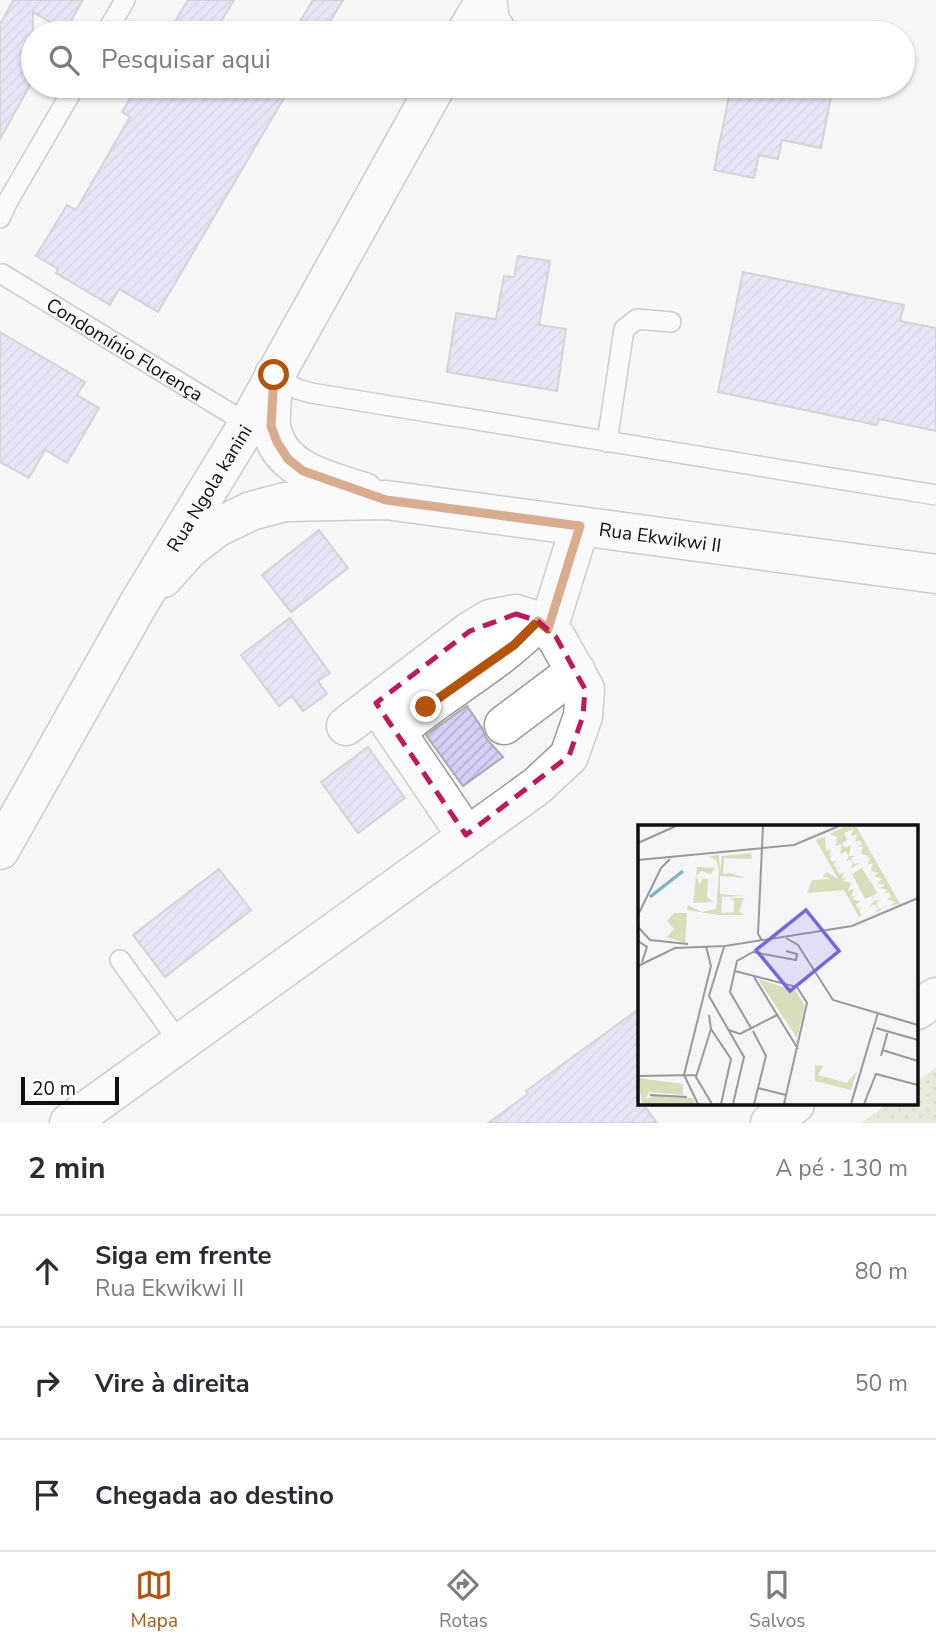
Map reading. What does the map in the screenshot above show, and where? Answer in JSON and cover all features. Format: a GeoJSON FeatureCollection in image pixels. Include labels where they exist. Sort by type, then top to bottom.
{"type":"FeatureCollection","features":[{"type":"Feature","properties":{"kind":"street"},"geometry":{"type":"LineString","coordinates":[[473,21],[485,0]]}},
{"type":"Feature","properties":{"kind":"street","name":"Rua Ngola kanini"},"geometry":{"type":"LineString","coordinates":[[0,850],[139,603],[248,424],[429,98]]}},
{"type":"Feature","properties":{"kind":"street","name":"Rua Ekwikwi II"},"geometry":{"type":"LineString","coordinates":[[274,375],[271,426],[288,459],[303,471],[386,500]]}},
{"type":"Feature","properties":{"kind":"street","name":"Rua Ekwikwi II"},"geometry":{"type":"LineString","coordinates":[[139,603],[189,549],[216,528],[251,511],[285,502],[386,500],[936,574]]}},
{"type":"Feature","properties":{"kind":"street"},"geometry":{"type":"LineString","coordinates":[[346,726],[419,712],[543,625],[580,526]]}},
{"type":"Feature","properties":{"kind":"street"},"geometry":{"type":"LineString","coordinates":[[69,1123],[537,786],[569,756],[583,716],[585,689],[556,638],[543,625]]}},
{"type":"Feature","properties":{"kind":"street"},"geometry":{"type":"LineString","coordinates":[[504,725],[576,671]]}},
{"type":"Feature","properties":{"kind":"street"},"geometry":{"type":"LineString","coordinates":[[386,718],[466,835]]}},
{"type":"Feature","properties":{"kind":"street"},"geometry":{"type":"LineString","coordinates":[[918,1009],[936,997]]}},
{"type":"Feature","properties":{"kind":"street"},"geometry":{"type":"LineString","coordinates":[[770,1123],[792,1106]]}},
{"type":"Feature","properties":{"kind":"lane"},"geometry":{"type":"LineString","coordinates":[[113,21],[125,0]]}},
{"type":"Feature","properties":{"kind":"lane"},"geometry":{"type":"LineString","coordinates":[[497,0],[502,21]]}},
{"type":"Feature","properties":{"kind":"lane"},"geometry":{"type":"LineString","coordinates":[[0,218],[68,98]]}},
{"type":"Feature","properties":{"kind":"lane","name":"Condomínio Florença"},"geometry":{"type":"LineString","coordinates":[[1,272],[248,424]]}},
{"type":"Feature","properties":{"kind":"lane"},"geometry":{"type":"LineString","coordinates":[[607,442],[624,329],[637,319],[671,323]]}},
{"type":"Feature","properties":{"kind":"lane"},"geometry":{"type":"LineString","coordinates":[[274,375],[297,389],[311,393],[936,495]]}},
{"type":"Feature","properties":{"kind":"lane"},"geometry":{"type":"LineString","coordinates":[[120,960],[180,1043]]}},
{"type":"Feature","properties":{"kind":"highlighted area"},"geometry":{"type":"Polygon","coordinates":[[[516,614],[538,621],[556,637],[585,689],[583,716],[569,756],[466,835],[376,703],[470,631],[516,614]]]}},
{"type":"Feature","properties":{"kind":"green space"},"geometry":{"type":"Polygon","coordinates":[[[936,1067],[936,1123],[861,1123],[884,1106],[918,1106],[918,1081],[936,1067]]]}},
{"type":"Feature","properties":{"kind":"building"},"geometry":{"type":"Polygon","coordinates":[[[83,0],[71,21],[48,21],[33,12],[33,21],[21,21],[23,98],[0,139],[0,24],[13,1],[83,0]]]}},
{"type":"Feature","properties":{"kind":"building"},"geometry":{"type":"Polygon","coordinates":[[[188,0],[234,0],[221,21],[175,21],[188,0]]]}},
{"type":"Feature","properties":{"kind":"building"},"geometry":{"type":"Polygon","coordinates":[[[313,0],[343,0],[330,21],[300,21],[313,0]]]}},
{"type":"Feature","properties":{"kind":"building"},"geometry":{"type":"Polygon","coordinates":[[[131,98],[284,98],[158,312],[119,289],[110,305],[56,273],[58,269],[36,256],[67,205],[76,210],[130,117],[122,112],[131,98]]]}},
{"type":"Feature","properties":{"kind":"building"},"geometry":{"type":"Polygon","coordinates":[[[729,98],[831,98],[821,148],[782,140],[778,159],[759,155],[754,178],[714,170],[729,98]]]}},
{"type":"Feature","properties":{"kind":"building"},"geometry":{"type":"Polygon","coordinates":[[[518,256],[550,261],[539,325],[566,329],[557,391],[447,372],[456,313],[496,319],[504,276],[514,277],[518,256]]]}},
{"type":"Feature","properties":{"kind":"building"},"geometry":{"type":"Polygon","coordinates":[[[743,272],[904,305],[900,321],[936,328],[936,431],[879,419],[877,425],[718,392],[743,272]]]}},
{"type":"Feature","properties":{"kind":"building"},"geometry":{"type":"Polygon","coordinates":[[[0,332],[85,382],[77,395],[99,408],[67,463],[45,450],[29,478],[0,462],[0,332]]]}},
{"type":"Feature","properties":{"kind":"building"},"geometry":{"type":"Polygon","coordinates":[[[319,530],[348,568],[291,612],[262,575],[319,530]]]}},
{"type":"Feature","properties":{"kind":"building"},"geometry":{"type":"Polygon","coordinates":[[[290,618],[330,673],[318,681],[327,694],[303,711],[292,696],[279,706],[241,655],[290,618]]]}},
{"type":"Feature","properties":{"kind":"building"},"geometry":{"type":"Polygon","coordinates":[[[467,706],[486,738],[503,757],[463,786],[426,735],[467,706]]]}},
{"type":"Feature","properties":{"kind":"building"},"geometry":{"type":"Polygon","coordinates":[[[368,747],[405,798],[358,833],[321,782],[368,747]]]}},
{"type":"Feature","properties":{"kind":"building"},"geometry":{"type":"Polygon","coordinates":[[[219,869],[251,910],[165,977],[133,935],[219,869]]]}},
{"type":"Feature","properties":{"kind":"building"},"geometry":{"type":"Polygon","coordinates":[[[638,1009],[638,1106],[644,1106],[657,1123],[488,1123],[528,1094],[526,1091],[638,1009]]]}},
{"type":"Feature","properties":{"kind":"route"},"geometry":{"type":"LineString","coordinates":[[274,375],[271,426],[288,459],[303,471],[386,500],[580,526],[548,629],[538,621],[514,645],[426,707]]}}]}
